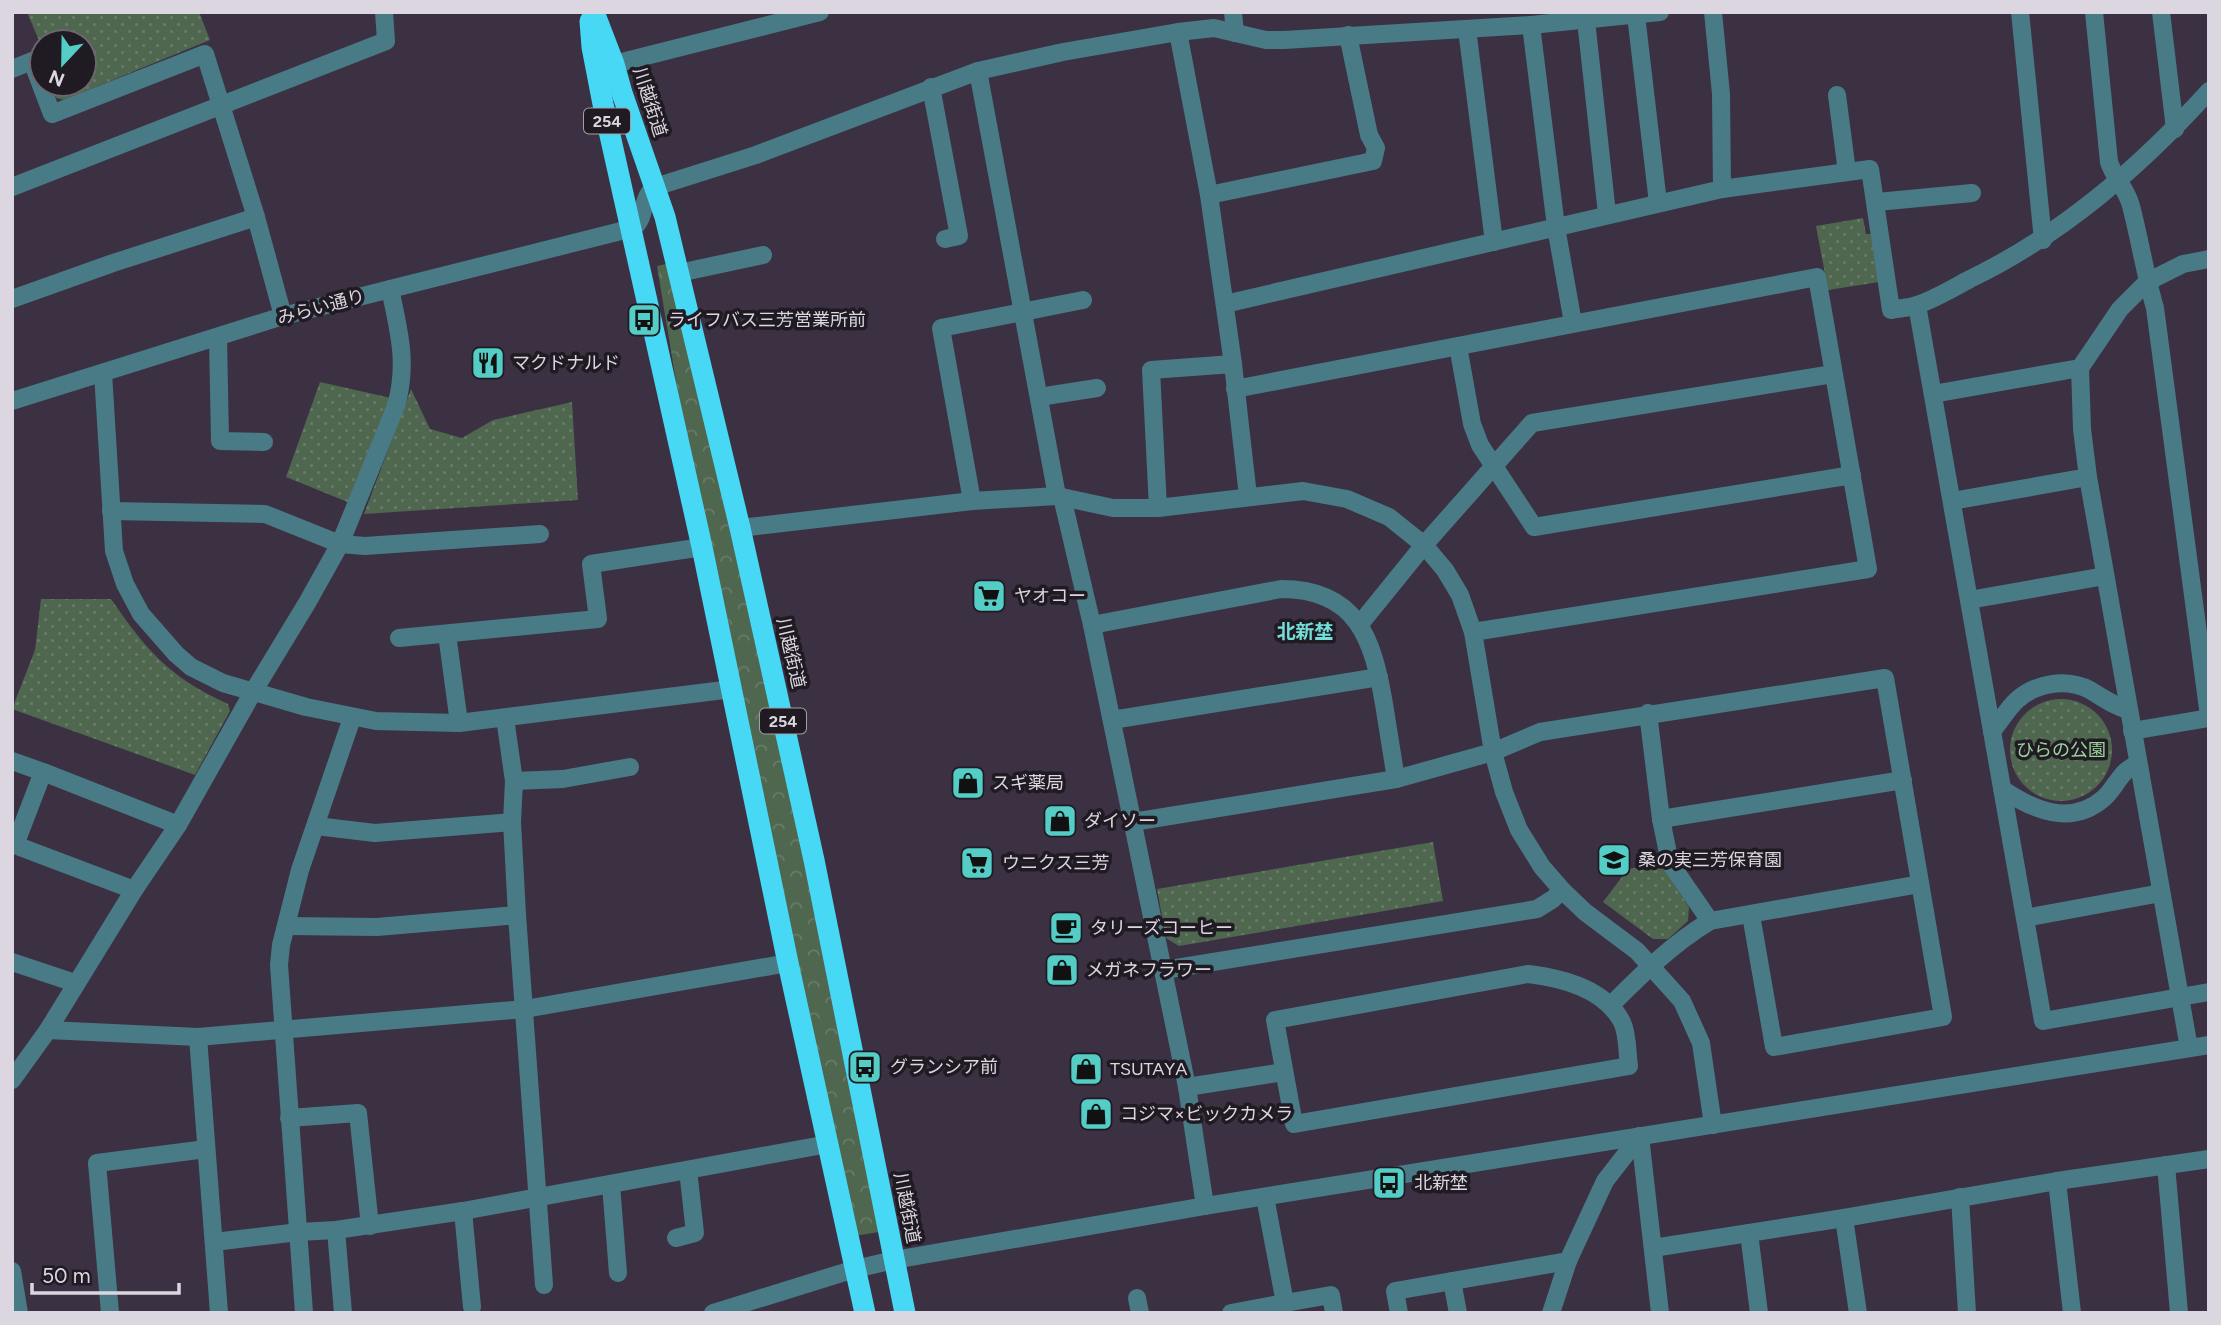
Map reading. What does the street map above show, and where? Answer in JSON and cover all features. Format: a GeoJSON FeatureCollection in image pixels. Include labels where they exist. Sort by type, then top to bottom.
{"type":"FeatureCollection","features":[{"type":"Feature","properties":{"kind":"highway","name":"254"},"geometry":{"type":"LineString","coordinates":[[589,12],[592,47],[603,104],[633,228],[788,963],[865,1313]]}},
{"type":"Feature","properties":{"kind":"highway","name":"川越街道"},"geometry":{"type":"LineString","coordinates":[[594,12],[665,217],[740,528],[814,860],[905,1313]]}},
{"type":"Feature","properties":{"kind":"street"},"geometry":{"type":"LineString","coordinates":[[12,187],[386,41],[384,12]]}},
{"type":"Feature","properties":{"kind":"street"},"geometry":{"type":"LineString","coordinates":[[614,64],[820,12]]}},
{"type":"Feature","properties":{"kind":"street"},"geometry":{"type":"LineString","coordinates":[[1233,12],[1235,33]]}},
{"type":"Feature","properties":{"kind":"street"},"geometry":{"type":"LineString","coordinates":[[633,228],[639,224],[645,197],[655,187],[756,155],[978,71],[1063,52],[1214,28],[1266,40],[1284,40],[1531,25],[1660,12]]}},
{"type":"Feature","properties":{"kind":"street"},"geometry":{"type":"LineString","coordinates":[[1713,12],[1721,94],[1722,189]]}},
{"type":"Feature","properties":{"kind":"street"},"geometry":{"type":"LineString","coordinates":[[2020,12],[2043,240]]}},
{"type":"Feature","properties":{"kind":"street"},"geometry":{"type":"LineString","coordinates":[[2094,12],[2109,162],[2131,205],[2155,308],[2209,717],[2133,731]]}},
{"type":"Feature","properties":{"kind":"street"},"geometry":{"type":"LineString","coordinates":[[2161,12],[2175,129]]}},
{"type":"Feature","properties":{"kind":"street"},"geometry":{"type":"LineString","coordinates":[[1636,15],[1658,203]]}},
{"type":"Feature","properties":{"kind":"street"},"geometry":{"type":"LineString","coordinates":[[1586,20],[1607,214]]}},
{"type":"Feature","properties":{"kind":"street"},"geometry":{"type":"LineString","coordinates":[[1531,25],[1556,227],[1573,323]]}},
{"type":"Feature","properties":{"kind":"street"},"geometry":{"type":"LineString","coordinates":[[1468,29],[1494,242]]}},
{"type":"Feature","properties":{"kind":"street"},"geometry":{"type":"LineString","coordinates":[[1178,32],[1209,195],[1248,496]]}},
{"type":"Feature","properties":{"kind":"street"},"geometry":{"type":"LineString","coordinates":[[1209,195],[1373,161],[1376,148],[1368,135],[1349,35]]}},
{"type":"Feature","properties":{"kind":"street"},"geometry":{"type":"LineString","coordinates":[[12,69],[32,61],[52,114],[205,54],[256,217],[283,316]]}},
{"type":"Feature","properties":{"kind":"street"},"geometry":{"type":"LineString","coordinates":[[978,71],[1059,497],[1092,625],[1164,970],[1187,1087],[1205,1206]]}},
{"type":"Feature","properties":{"kind":"street"},"geometry":{"type":"LineString","coordinates":[[931,87],[959,236],[945,239]]}},
{"type":"Feature","properties":{"kind":"street"},"geometry":{"type":"LineString","coordinates":[[1225,304],[1722,189],[1870,169],[1891,310],[1917,306],[2002,264],[2043,240],[2087,207],[2175,129],[2209,91]]}},
{"type":"Feature","properties":{"kind":"street"},"geometry":{"type":"LineString","coordinates":[[1837,95],[1847,172]]}},
{"type":"Feature","properties":{"kind":"street"},"geometry":{"type":"LineString","coordinates":[[1877,202],[1972,193]]}},
{"type":"Feature","properties":{"kind":"street"},"geometry":{"type":"LineString","coordinates":[[12,299],[256,217]]}},
{"type":"Feature","properties":{"kind":"street","name":"みらい通り"},"geometry":{"type":"LineString","coordinates":[[12,401],[283,316],[633,228]]}},
{"type":"Feature","properties":{"kind":"street"},"geometry":{"type":"LineString","coordinates":[[679,273],[763,255]]}},
{"type":"Feature","properties":{"kind":"street"},"geometry":{"type":"LineString","coordinates":[[2189,1048],[2088,477],[2082,429],[2080,368],[2120,309],[2147,282],[2183,264],[2209,258]]}},
{"type":"Feature","properties":{"kind":"street"},"geometry":{"type":"LineString","coordinates":[[1235,389],[1818,277],[1868,569],[1473,632]]}},
{"type":"Feature","properties":{"kind":"street"},"geometry":{"type":"LineString","coordinates":[[12,1080],[48,1030],[134,890],[178,825],[340,544],[397,406],[402,385],[401,343],[390,289]]}},
{"type":"Feature","properties":{"kind":"street"},"geometry":{"type":"LineString","coordinates":[[972,501],[941,328],[1083,300]]}},
{"type":"Feature","properties":{"kind":"street"},"geometry":{"type":"LineString","coordinates":[[1917,306],[2043,1021],[2209,992]]}},
{"type":"Feature","properties":{"kind":"street"},"geometry":{"type":"LineString","coordinates":[[218,338],[220,441],[264,442]]}},
{"type":"Feature","properties":{"kind":"street"},"geometry":{"type":"LineString","coordinates":[[1458,346],[1472,424],[1479,445],[1534,527],[1852,475]]}},
{"type":"Feature","properties":{"kind":"street"},"geometry":{"type":"LineString","coordinates":[[1158,508],[1150,370],[1233,364]]}},
{"type":"Feature","properties":{"kind":"street"},"geometry":{"type":"LineString","coordinates":[[1933,394],[2080,368]]}},
{"type":"Feature","properties":{"kind":"street"},"geometry":{"type":"LineString","coordinates":[[103,373],[114,551],[125,584],[151,629],[191,667],[223,683],[253,692],[352,718],[399,723],[459,723],[732,689]]}},
{"type":"Feature","properties":{"kind":"street"},"geometry":{"type":"LineString","coordinates":[[1360,625],[1424,545],[1532,423],[1833,374]]}},
{"type":"Feature","properties":{"kind":"street"},"geometry":{"type":"LineString","coordinates":[[1039,397],[1097,388]]}},
{"type":"Feature","properties":{"kind":"street"},"geometry":{"type":"LineString","coordinates":[[1952,500],[2088,477]]}},
{"type":"Feature","properties":{"kind":"street"},"geometry":{"type":"LineString","coordinates":[[740,528],[972,501],[1059,497],[1113,509],[1158,508],[1303,491],[1347,499],[1389,517],[1424,545],[1445,570],[1460,595],[1473,632],[1493,752],[1504,792],[1519,830],[1542,867],[1562,890],[1585,912],[1637,951],[1682,1001],[1701,1043],[1713,1125]]}},
{"type":"Feature","properties":{"kind":"street"},"geometry":{"type":"LineString","coordinates":[[111,511],[265,514],[340,544],[365,546],[540,534]]}},
{"type":"Feature","properties":{"kind":"street"},"geometry":{"type":"LineString","coordinates":[[399,638],[597,619],[591,564],[702,547]]}},
{"type":"Feature","properties":{"kind":"street"},"geometry":{"type":"LineString","coordinates":[[1969,600],[2105,576]]}},
{"type":"Feature","properties":{"kind":"street"},"geometry":{"type":"LineString","coordinates":[[1092,625],[1280,589],[1303,589],[1323,596],[1344,608],[1360,625],[1373,651],[1396,779]]}},
{"type":"Feature","properties":{"kind":"street"},"geometry":{"type":"LineString","coordinates":[[447,634],[459,723]]}},
{"type":"Feature","properties":{"kind":"street"},"geometry":{"type":"LineString","coordinates":[[1112,720],[1379,677]]}},
{"type":"Feature","properties":{"kind":"street"},"geometry":{"type":"LineString","coordinates":[[1133,822],[1396,779],[1493,752],[1540,732],[1885,678],[1944,1017],[1774,1047],[1751,915]]}},
{"type":"Feature","properties":{"kind":"street"},"geometry":{"type":"LineString","coordinates":[[1992,731],[2023,696],[2045,685],[2078,686],[2113,706],[2129,710]]}},
{"type":"Feature","properties":{"kind":"street"},"geometry":{"type":"LineString","coordinates":[[1648,713],[1661,819],[1670,863],[1710,921]]}},
{"type":"Feature","properties":{"kind":"street"},"geometry":{"type":"LineString","coordinates":[[304,1313],[279,965],[300,870],[352,718]]}},
{"type":"Feature","properties":{"kind":"street"},"geometry":{"type":"LineString","coordinates":[[505,718],[514,781],[512,822],[517,915],[544,1285]]}},
{"type":"Feature","properties":{"kind":"street"},"geometry":{"type":"LineString","coordinates":[[12,761],[178,825]]}},
{"type":"Feature","properties":{"kind":"street"},"geometry":{"type":"LineString","coordinates":[[2002,789],[2034,808],[2047,812],[2072,813],[2093,806],[2103,799],[2124,772],[2138,763]]}},
{"type":"Feature","properties":{"kind":"street"},"geometry":{"type":"LineString","coordinates":[[514,781],[563,779],[630,767]]}},
{"type":"Feature","properties":{"kind":"street"},"geometry":{"type":"LineString","coordinates":[[43,772],[15,845],[134,890]]}},
{"type":"Feature","properties":{"kind":"street"},"geometry":{"type":"LineString","coordinates":[[1661,819],[1903,780]]}},
{"type":"Feature","properties":{"kind":"street"},"geometry":{"type":"LineString","coordinates":[[316,826],[375,834],[512,822]]}},
{"type":"Feature","properties":{"kind":"street"},"geometry":{"type":"LineString","coordinates":[[1611,1005],[1686,936],[1710,921],[1920,884]]}},
{"type":"Feature","properties":{"kind":"street"},"geometry":{"type":"LineString","coordinates":[[1164,970],[1537,909],[1562,890]]}},
{"type":"Feature","properties":{"kind":"street"},"geometry":{"type":"LineString","coordinates":[[2025,918],[2161,893]]}},
{"type":"Feature","properties":{"kind":"street"},"geometry":{"type":"LineString","coordinates":[[286,926],[377,927],[517,915]]}},
{"type":"Feature","properties":{"kind":"street"},"geometry":{"type":"LineString","coordinates":[[12,962],[75,984]]}},
{"type":"Feature","properties":{"kind":"street"},"geometry":{"type":"LineString","coordinates":[[48,1030],[198,1037],[525,1009],[788,963]]}},
{"type":"Feature","properties":{"kind":"street"},"geometry":{"type":"LineString","coordinates":[[1528,974],[1555,978],[1584,989],[1611,1005],[1623,1025],[1629,1066],[1294,1124],[1284,1072],[1275,1020],[1528,974]]}},
{"type":"Feature","properties":{"kind":"street"},"geometry":{"type":"LineString","coordinates":[[198,1037],[219,1313]]}},
{"type":"Feature","properties":{"kind":"street"},"geometry":{"type":"LineString","coordinates":[[713,1313],[855,1269],[894,1260],[1205,1206],[2209,1045]]}},
{"type":"Feature","properties":{"kind":"street"},"geometry":{"type":"LineString","coordinates":[[1187,1087],[1284,1072]]}},
{"type":"Feature","properties":{"kind":"street"},"geometry":{"type":"LineString","coordinates":[[289,1118],[358,1113],[370,1226]]}},
{"type":"Feature","properties":{"kind":"street"},"geometry":{"type":"LineString","coordinates":[[1640,1136],[1660,1313]]}},
{"type":"Feature","properties":{"kind":"street"},"geometry":{"type":"LineString","coordinates":[[1551,1313],[1568,1261],[1605,1181],[1640,1136]]}},
{"type":"Feature","properties":{"kind":"street"},"geometry":{"type":"LineString","coordinates":[[214,1242],[299,1231],[370,1226],[611,1185],[828,1144]]}},
{"type":"Feature","properties":{"kind":"street"},"geometry":{"type":"LineString","coordinates":[[110,1313],[97,1163],[206,1149]]}},
{"type":"Feature","properties":{"kind":"street"},"geometry":{"type":"LineString","coordinates":[[1653,1248],[2057,1181],[2209,1159]]}},
{"type":"Feature","properties":{"kind":"street"},"geometry":{"type":"LineString","coordinates":[[2166,1165],[2179,1313]]}},
{"type":"Feature","properties":{"kind":"street"},"geometry":{"type":"LineString","coordinates":[[676,1238],[695,1233],[688,1170]]}},
{"type":"Feature","properties":{"kind":"street"},"geometry":{"type":"LineString","coordinates":[[2057,1181],[2072,1313]]}},
{"type":"Feature","properties":{"kind":"street"},"geometry":{"type":"LineString","coordinates":[[611,1185],[618,1273]]}},
{"type":"Feature","properties":{"kind":"street"},"geometry":{"type":"LineString","coordinates":[[1265,1197],[1285,1303]]}},
{"type":"Feature","properties":{"kind":"street"},"geometry":{"type":"LineString","coordinates":[[1960,1197],[1967,1313]]}},
{"type":"Feature","properties":{"kind":"street"},"geometry":{"type":"LineString","coordinates":[[463,1211],[472,1307]]}},
{"type":"Feature","properties":{"kind":"street"},"geometry":{"type":"LineString","coordinates":[[1844,1218],[1858,1313]]}},
{"type":"Feature","properties":{"kind":"street"},"geometry":{"type":"LineString","coordinates":[[336,1230],[343,1313]]}},
{"type":"Feature","properties":{"kind":"street"},"geometry":{"type":"LineString","coordinates":[[1749,1233],[1759,1313]]}},
{"type":"Feature","properties":{"kind":"street"},"geometry":{"type":"LineString","coordinates":[[1399,1313],[1395,1291],[1568,1261]]}},
{"type":"Feature","properties":{"kind":"street"},"geometry":{"type":"LineString","coordinates":[[12,1271],[19,1313]]}},
{"type":"Feature","properties":{"kind":"street"},"geometry":{"type":"LineString","coordinates":[[1452,1281],[1458,1313]]}},
{"type":"Feature","properties":{"kind":"street"},"geometry":{"type":"LineString","coordinates":[[1231,1313],[1331,1295],[1334,1313]]}},
{"type":"Feature","properties":{"kind":"green space"},"geometry":{"type":"Polygon","coordinates":[[[27,12],[199,12],[210,40],[98,86],[98,28],[34,28],[27,12]]]}},
{"type":"Feature","properties":{"kind":"green space"},"geometry":{"type":"Polygon","coordinates":[[[1863,218],[1866,234],[1871,234],[1879,282],[1828,290],[1816,226],[1863,218]]]}},
{"type":"Feature","properties":{"kind":"green space"},"geometry":{"type":"Polygon","coordinates":[[[666,264],[686,334],[808,879],[879,1232],[854,1236],[682,418],[657,266],[666,264]]]}},
{"type":"Feature","properties":{"kind":"green space"},"geometry":{"type":"Polygon","coordinates":[[[320,382],[391,398],[350,503],[286,477],[320,382]]]}},
{"type":"Feature","properties":{"kind":"green space"},"geometry":{"type":"Polygon","coordinates":[[[411,389],[430,429],[462,438],[493,420],[572,402],[578,500],[364,514],[411,389]]]}},
{"type":"Feature","properties":{"kind":"green space"},"geometry":{"type":"Polygon","coordinates":[[[41,599],[111,599],[161,661],[190,684],[228,704],[230,711],[195,775],[12,709],[35,650],[41,599]]]}},
{"type":"Feature","properties":{"kind":"green space","name":"ひらの公園"},"geometry":{"type":"Polygon","coordinates":[[[2061,699],[2080,703],[2097,714],[2108,731],[2112,750],[2108,769],[2097,786],[2080,797],[2061,801],[2042,797],[2025,786],[2014,769],[2010,750],[2014,731],[2025,714],[2042,703],[2061,699]]]}},
{"type":"Feature","properties":{"kind":"green space"},"geometry":{"type":"Polygon","coordinates":[[[1433,842],[1443,901],[1179,946],[1166,938],[1157,889],[1433,842]]]}},
{"type":"Feature","properties":{"kind":"green space"},"geometry":{"type":"Polygon","coordinates":[[[1660,863],[1689,907],[1688,921],[1668,939],[1653,939],[1603,902],[1628,869],[1660,863]]]}},
{"type":"Feature","properties":{"kind":"place","name":"ライフバス三芳営業所前"},"geometry":{"type":"Point","coordinates":[644,320]}},
{"type":"Feature","properties":{"kind":"place","name":"マクドナルド"},"geometry":{"type":"Point","coordinates":[488,363]}},
{"type":"Feature","properties":{"kind":"place","name":"ヤオコー"},"geometry":{"type":"Point","coordinates":[989,596]}},
{"type":"Feature","properties":{"kind":"place","name":"スギ薬局"},"geometry":{"type":"Point","coordinates":[968,783]}},
{"type":"Feature","properties":{"kind":"place","name":"ダイソー"},"geometry":{"type":"Point","coordinates":[1060,821]}},
{"type":"Feature","properties":{"kind":"place","name":"桑の実三芳保育園"},"geometry":{"type":"Point","coordinates":[1614,860]}},
{"type":"Feature","properties":{"kind":"place","name":"ウニクス三芳"},"geometry":{"type":"Point","coordinates":[977,863]}},
{"type":"Feature","properties":{"kind":"place","name":"タリーズコーヒー"},"geometry":{"type":"Point","coordinates":[1066,928]}},
{"type":"Feature","properties":{"kind":"place","name":"メガネフラワー"},"geometry":{"type":"Point","coordinates":[1062,970]}},
{"type":"Feature","properties":{"kind":"place","name":"グランシア前"},"geometry":{"type":"Point","coordinates":[865,1067]}},
{"type":"Feature","properties":{"kind":"place","name":"TSUTAYA"},"geometry":{"type":"Point","coordinates":[1086,1069]}},
{"type":"Feature","properties":{"kind":"place","name":"コジマ×ビックカメラ"},"geometry":{"type":"Point","coordinates":[1096,1114]}},
{"type":"Feature","properties":{"kind":"place","name":"北新埜"},"geometry":{"type":"Point","coordinates":[1389,1183]}},
{"type":"Feature","properties":{"kind":"district","name":"北新埜"},"geometry":{"type":"Point","coordinates":[1305,631]}}]}
